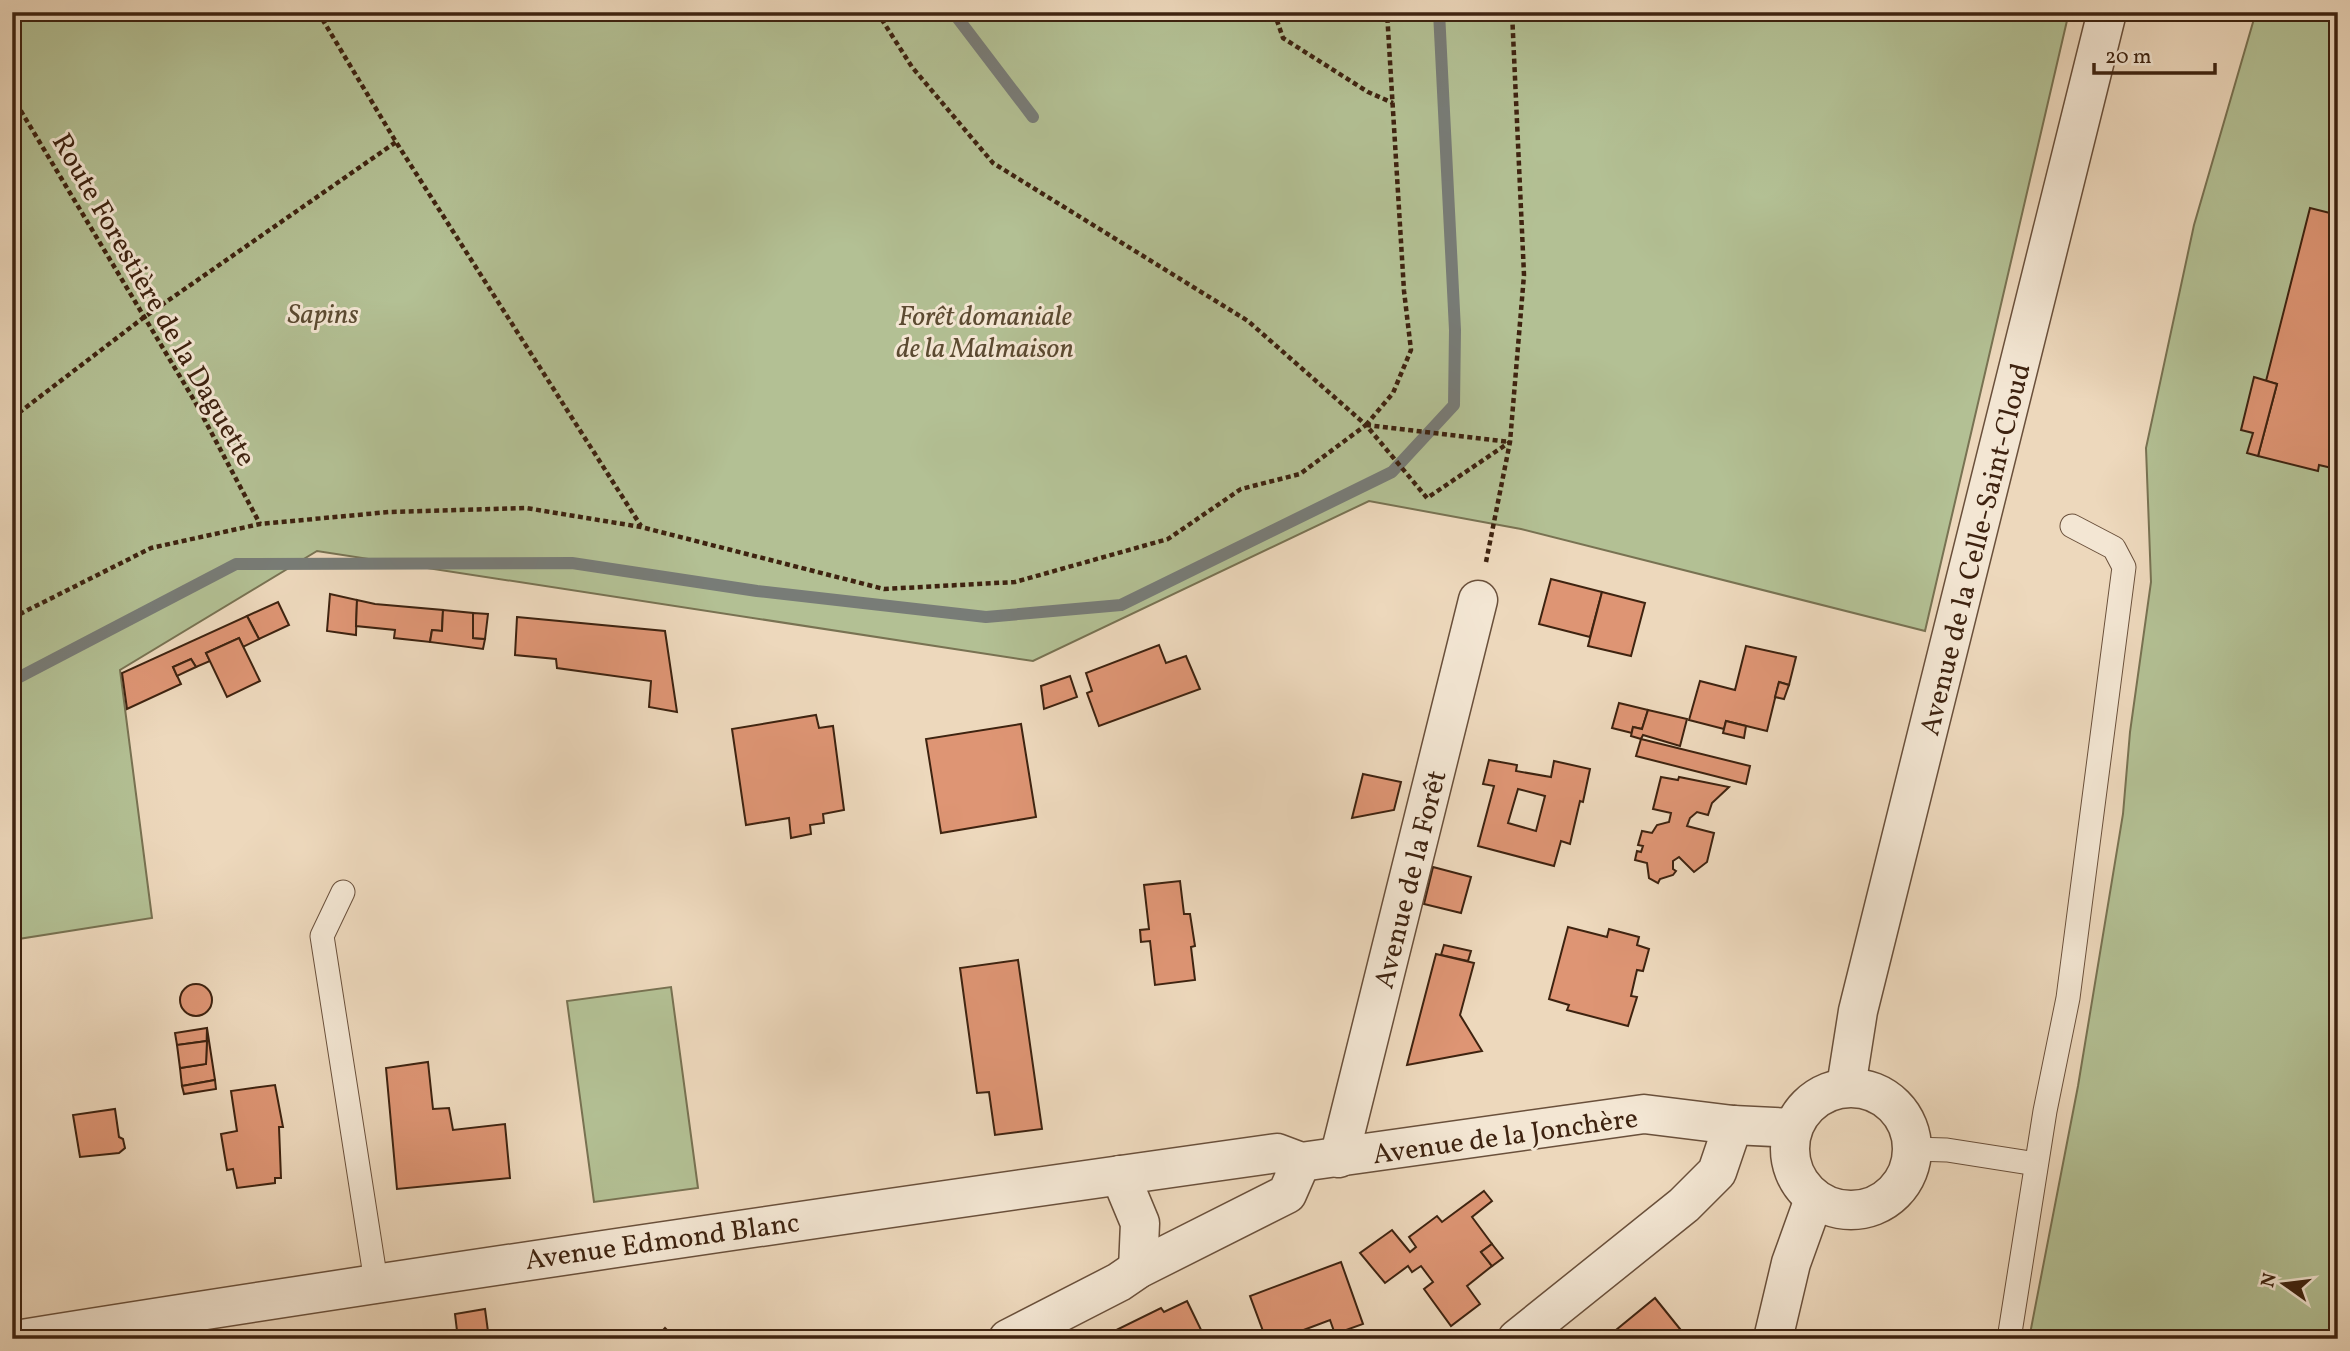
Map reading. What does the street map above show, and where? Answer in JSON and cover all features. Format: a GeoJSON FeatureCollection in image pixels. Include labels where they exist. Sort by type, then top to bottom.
{"type":"FeatureCollection","features":[{"type":"Feature","properties":{"kind":"street","name":"Avenue de la Celle-Saint-Cloud"},"geometry":{"type":"LineString","coordinates":[[1846,1087],[1858,1011],[2107,12]]}},
{"type":"Feature","properties":{"kind":"street","name":"Avenue de la Forêt"},"geometry":{"type":"LineString","coordinates":[[1339,1158],[1478,600]]}},
{"type":"Feature","properties":{"kind":"street"},"geometry":{"type":"LineString","coordinates":[[1846,1087],[1870,1090],[1892,1104],[1907,1124],[1912,1149],[1906,1175],[1890,1197],[1866,1209],[1839,1210],[1814,1199],[1797,1180],[1789,1154],[1793,1128],[1804,1108],[1823,1094],[1846,1087]]}},
{"type":"Feature","properties":{"kind":"street","name":"Avenue de la Jonchère"},"geometry":{"type":"LineString","coordinates":[[1301,1162],[1643,1114],[1733,1125],[1793,1128]]}},
{"type":"Feature","properties":{"kind":"street"},"geometry":{"type":"LineString","coordinates":[[1517,1339],[1684,1205],[1717,1172],[1733,1125]]}},
{"type":"Feature","properties":{"kind":"street","name":"Avenue Edmond Blanc"},"geometry":{"type":"LineString","coordinates":[[22,1339],[376,1282],[1277,1153],[1301,1162]]}},
{"type":"Feature","properties":{"kind":"street"},"geometry":{"type":"LineString","coordinates":[[1008,1339],[1287,1194],[1301,1162]]}},
{"type":"Feature","properties":{"kind":"street"},"geometry":{"type":"LineString","coordinates":[[1120,1175],[1140,1223],[1128,1275]]}},
{"type":"Feature","properties":{"kind":"street"},"geometry":{"type":"LineString","coordinates":[[1773,1339],[1791,1263],[1814,1199]]}},
{"type":"Feature","properties":{"kind":"lane"},"geometry":{"type":"LineString","coordinates":[[2009,1339],[2036,1164],[2068,998],[2124,567],[2115,548],[2072,526]]}},
{"type":"Feature","properties":{"kind":"lane"},"geometry":{"type":"LineString","coordinates":[[343,892],[322,936],[376,1282]]}},
{"type":"Feature","properties":{"kind":"lane"},"geometry":{"type":"LineString","coordinates":[[1912,1149],[1947,1150],[2036,1164]]}},
{"type":"Feature","properties":{"kind":"path"},"geometry":{"type":"LineString","coordinates":[[318,12],[396,142],[641,527]]}},
{"type":"Feature","properties":{"kind":"path"},"geometry":{"type":"LineString","coordinates":[[877,12],[912,67],[993,163],[1248,321],[1366,425],[1427,498],[1510,442]]}},
{"type":"Feature","properties":{"kind":"path"},"geometry":{"type":"LineString","coordinates":[[1274,12],[1283,38],[1368,92],[1393,103]]}},
{"type":"Feature","properties":{"kind":"path"},"geometry":{"type":"LineString","coordinates":[[12,618],[151,548],[260,524],[389,512],[526,508],[641,527],[884,589],[1015,582],[1168,539],[1241,489],[1300,474],[1366,425],[1393,393],[1411,351],[1404,291],[1387,12]]}},
{"type":"Feature","properties":{"kind":"path"},"geometry":{"type":"LineString","coordinates":[[1478,600],[1510,442],[1524,275],[1512,12]]}},
{"type":"Feature","properties":{"kind":"path","name":"Route Forestière de la Daguette"},"geometry":{"type":"LineString","coordinates":[[12,96],[194,400],[260,524]]}},
{"type":"Feature","properties":{"kind":"path"},"geometry":{"type":"LineString","coordinates":[[12,418],[143,318],[396,142]]}},
{"type":"Feature","properties":{"kind":"path"},"geometry":{"type":"LineString","coordinates":[[1366,425],[1510,442]]}},
{"type":"Feature","properties":{"kind":"green space","name":"Forêt domaniale de la Malmaison"},"geometry":{"type":"Polygon","coordinates":[[[12,12],[2069,12],[1925,631],[1521,529],[1369,501],[1033,661],[317,551],[120,670],[152,918],[12,940],[12,12]]]}},
{"type":"Feature","properties":{"kind":"green space"},"geometry":{"type":"Polygon","coordinates":[[[2256,12],[2338,12],[2338,1339],[2029,1339],[2078,1086],[2123,814],[2130,732],[2151,582],[2146,448],[2194,225],[2256,12]]]}},
{"type":"Feature","properties":{"kind":"green space"},"geometry":{"type":"Polygon","coordinates":[[[671,987],[698,1188],[594,1202],[567,1001],[671,987]]]}},
{"type":"Feature","properties":{"kind":"building"},"geometry":{"type":"Polygon","coordinates":[[[2310,208],[2338,215],[2338,447],[2332,468],[2319,465],[2318,471],[2258,456],[2277,384],[2266,381],[2310,208]]]}},
{"type":"Feature","properties":{"kind":"building"},"geometry":{"type":"Polygon","coordinates":[[[2254,377],[2277,384],[2258,456],[2247,453],[2253,433],[2241,430],[2254,377]]]}},
{"type":"Feature","properties":{"kind":"building"},"geometry":{"type":"Polygon","coordinates":[[[1551,579],[1602,592],[1590,637],[1539,624],[1551,579]]]}},
{"type":"Feature","properties":{"kind":"building"},"geometry":{"type":"Polygon","coordinates":[[[1602,592],[1645,603],[1631,656],[1588,646],[1602,592]]]}},
{"type":"Feature","properties":{"kind":"building"},"geometry":{"type":"Polygon","coordinates":[[[330,594],[357,600],[356,635],[327,631],[330,594]]]}},
{"type":"Feature","properties":{"kind":"building"},"geometry":{"type":"Polygon","coordinates":[[[357,600],[443,610],[442,631],[432,630],[430,642],[394,638],[395,630],[356,626],[357,600]]]}},
{"type":"Feature","properties":{"kind":"building"},"geometry":{"type":"Polygon","coordinates":[[[278,602],[289,625],[259,639],[247,616],[278,602]]]}},
{"type":"Feature","properties":{"kind":"building"},"geometry":{"type":"Polygon","coordinates":[[[443,610],[473,613],[473,638],[485,639],[483,649],[430,642],[432,630],[442,631],[443,610]]]}},
{"type":"Feature","properties":{"kind":"building"},"geometry":{"type":"Polygon","coordinates":[[[473,613],[488,614],[485,639],[473,638],[473,613]]]}},
{"type":"Feature","properties":{"kind":"building"},"geometry":{"type":"Polygon","coordinates":[[[247,616],[259,639],[243,647],[239,638],[206,653],[210,661],[196,667],[191,659],[173,667],[181,684],[127,709],[122,673],[247,616]]]}},
{"type":"Feature","properties":{"kind":"building"},"geometry":{"type":"Polygon","coordinates":[[[517,617],[665,631],[677,712],[649,707],[651,681],[557,668],[556,659],[515,655],[517,617]]]}},
{"type":"Feature","properties":{"kind":"building"},"geometry":{"type":"Polygon","coordinates":[[[239,638],[260,681],[227,697],[206,653],[239,638]]]}},
{"type":"Feature","properties":{"kind":"building"},"geometry":{"type":"Polygon","coordinates":[[[1159,645],[1166,663],[1186,656],[1200,689],[1099,726],[1087,693],[1092,691],[1086,673],[1159,645]]]}},
{"type":"Feature","properties":{"kind":"building"},"geometry":{"type":"Polygon","coordinates":[[[1746,646],[1796,657],[1789,685],[1779,682],[1767,731],[1726,721],[1724,729],[1689,720],[1700,681],[1735,690],[1746,646]]]}},
{"type":"Feature","properties":{"kind":"building"},"geometry":{"type":"Polygon","coordinates":[[[191,659],[196,667],[177,676],[173,667],[191,659]]]}},
{"type":"Feature","properties":{"kind":"building"},"geometry":{"type":"Polygon","coordinates":[[[1070,676],[1077,697],[1044,709],[1041,686],[1070,676]]]}},
{"type":"Feature","properties":{"kind":"building"},"geometry":{"type":"Polygon","coordinates":[[[1779,682],[1789,685],[1784,699],[1775,697],[1779,682]]]}},
{"type":"Feature","properties":{"kind":"building"},"geometry":{"type":"Polygon","coordinates":[[[1619,703],[1648,710],[1642,729],[1633,727],[1632,733],[1612,728],[1619,703]]]}},
{"type":"Feature","properties":{"kind":"building"},"geometry":{"type":"Polygon","coordinates":[[[1648,710],[1687,719],[1680,746],[1643,735],[1641,739],[1631,736],[1633,727],[1642,729],[1648,710]]]}},
{"type":"Feature","properties":{"kind":"building"},"geometry":{"type":"Polygon","coordinates":[[[816,715],[819,728],[833,726],[844,810],[823,814],[824,823],[810,825],[811,834],[791,838],[789,818],[746,825],[732,729],[816,715]]]}},
{"type":"Feature","properties":{"kind":"building"},"geometry":{"type":"Polygon","coordinates":[[[1726,721],[1746,726],[1744,738],[1723,733],[1726,721]]]}},
{"type":"Feature","properties":{"kind":"building"},"geometry":{"type":"Polygon","coordinates":[[[1021,724],[1036,817],[941,833],[926,739],[1021,724]]]}},
{"type":"Feature","properties":{"kind":"building"},"geometry":{"type":"Polygon","coordinates":[[[1641,739],[1750,766],[1746,784],[1636,756],[1641,739]]]}},
{"type":"Feature","properties":{"kind":"building"},"geometry":{"type":"Polygon","coordinates":[[[1489,760],[1517,765],[1516,771],[1551,777],[1554,761],[1590,769],[1570,844],[1561,841],[1554,866],[1478,846],[1494,786],[1483,784],[1489,760]],[[1518,789],[1508,823],[1536,831],[1545,796],[1518,789]]]}},
{"type":"Feature","properties":{"kind":"building"},"geometry":{"type":"Polygon","coordinates":[[[1363,774],[1401,782],[1394,810],[1352,818],[1363,774]]]}},
{"type":"Feature","properties":{"kind":"building"},"geometry":{"type":"Polygon","coordinates":[[[1661,777],[1678,780],[1679,777],[1729,787],[1712,803],[1708,815],[1697,812],[1690,818],[1687,826],[1714,833],[1707,862],[1694,872],[1679,857],[1673,861],[1673,869],[1676,871],[1673,875],[1660,879],[1658,883],[1649,878],[1647,863],[1635,860],[1637,851],[1641,852],[1643,846],[1638,845],[1642,831],[1652,833],[1657,825],[1669,822],[1671,813],[1653,809],[1661,777]]]}},
{"type":"Feature","properties":{"kind":"building"},"geometry":{"type":"Polygon","coordinates":[[[1433,867],[1471,877],[1461,913],[1424,904],[1433,867]]]}},
{"type":"Feature","properties":{"kind":"building"},"geometry":{"type":"Polygon","coordinates":[[[1180,881],[1184,914],[1190,914],[1195,946],[1191,947],[1195,980],[1155,985],[1150,941],[1141,942],[1140,930],[1149,929],[1144,885],[1180,881]]]}},
{"type":"Feature","properties":{"kind":"building"},"geometry":{"type":"Polygon","coordinates":[[[1568,927],[1607,937],[1609,929],[1639,937],[1637,945],[1649,949],[1643,971],[1637,970],[1631,996],[1637,997],[1628,1026],[1567,1010],[1569,1005],[1549,999],[1568,927]]]}},
{"type":"Feature","properties":{"kind":"building"},"geometry":{"type":"Polygon","coordinates":[[[1444,945],[1471,951],[1468,961],[1441,955],[1444,945]]]}},
{"type":"Feature","properties":{"kind":"building"},"geometry":{"type":"Polygon","coordinates":[[[1436,954],[1474,963],[1460,1015],[1482,1051],[1407,1065],[1436,954]]]}},
{"type":"Feature","properties":{"kind":"building"},"geometry":{"type":"Polygon","coordinates":[[[1018,960],[1042,1129],[995,1135],[989,1092],[977,1093],[960,968],[1018,960]]]}},
{"type":"Feature","properties":{"kind":"building"},"geometry":{"type":"Polygon","coordinates":[[[196,984],[207,989],[212,1000],[207,1011],[196,1016],[185,1011],[180,1000],[185,989],[196,984]]]}},
{"type":"Feature","properties":{"kind":"building"},"geometry":{"type":"Polygon","coordinates":[[[207,1028],[207,1041],[177,1045],[175,1033],[207,1028]]]}},
{"type":"Feature","properties":{"kind":"building"},"geometry":{"type":"Polygon","coordinates":[[[207,1028],[215,1080],[182,1086],[180,1068],[206,1064],[207,1028]]]}},
{"type":"Feature","properties":{"kind":"building"},"geometry":{"type":"Polygon","coordinates":[[[207,1041],[206,1064],[180,1068],[177,1045],[207,1041]]]}},
{"type":"Feature","properties":{"kind":"building"},"geometry":{"type":"Polygon","coordinates":[[[428,1062],[433,1109],[449,1108],[453,1130],[505,1124],[510,1178],[397,1189],[386,1068],[428,1062]]]}},
{"type":"Feature","properties":{"kind":"building"},"geometry":{"type":"Polygon","coordinates":[[[215,1080],[216,1089],[184,1094],[182,1086],[215,1080]]]}},
{"type":"Feature","properties":{"kind":"building"},"geometry":{"type":"Polygon","coordinates":[[[275,1085],[283,1127],[279,1127],[281,1178],[275,1178],[275,1183],[237,1188],[233,1169],[227,1170],[221,1134],[237,1131],[231,1091],[275,1085]]]}},
{"type":"Feature","properties":{"kind":"building"},"geometry":{"type":"Polygon","coordinates":[[[115,1109],[119,1137],[123,1139],[125,1148],[119,1153],[80,1157],[73,1115],[115,1109]]]}},
{"type":"Feature","properties":{"kind":"building"},"geometry":{"type":"Polygon","coordinates":[[[1484,1191],[1492,1201],[1472,1217],[1492,1244],[1481,1252],[1492,1266],[1467,1286],[1480,1304],[1451,1326],[1424,1289],[1433,1282],[1421,1266],[1412,1272],[1408,1266],[1385,1283],[1360,1253],[1392,1230],[1410,1252],[1416,1247],[1409,1237],[1437,1216],[1442,1222],[1484,1191]]]}},
{"type":"Feature","properties":{"kind":"building"},"geometry":{"type":"Polygon","coordinates":[[[1492,1244],[1503,1258],[1492,1266],[1481,1252],[1492,1244]]]}},
{"type":"Feature","properties":{"kind":"building"},"geometry":{"type":"Polygon","coordinates":[[[1341,1262],[1363,1324],[1335,1334],[1330,1320],[1293,1334],[1294,1339],[1266,1339],[1250,1296],[1341,1262]]]}},
{"type":"Feature","properties":{"kind":"building"},"geometry":{"type":"Polygon","coordinates":[[[1655,1298],[1680,1329],[1669,1339],[1605,1339],[1655,1298]]]}},
{"type":"Feature","properties":{"kind":"building"},"geometry":{"type":"Polygon","coordinates":[[[1187,1301],[1205,1338],[1203,1339],[1105,1339],[1104,1336],[1161,1308],[1164,1312],[1187,1301]]]}},
{"type":"Feature","properties":{"kind":"building"},"geometry":{"type":"Polygon","coordinates":[[[485,1309],[489,1339],[458,1339],[455,1314],[485,1309]]]}},
{"type":"Feature","properties":{"kind":"building"},"geometry":{"type":"Polygon","coordinates":[[[665,1328],[676,1339],[655,1339],[665,1328]]]}},
{"type":"Feature","properties":{"kind":"waterway"},"geometry":{"type":"LineString","coordinates":[[953,12],[1033,117]]}},
{"type":"Feature","properties":{"kind":"waterway"},"geometry":{"type":"LineString","coordinates":[[12,681],[236,564],[572,563],[757,591],[986,617],[1121,605],[1392,472],[1454,405],[1455,330],[1439,12]]}},
{"type":"Feature","properties":{"kind":"park label","name":"Sapins"},"geometry":{"type":"Point","coordinates":[323,313]}}]}
